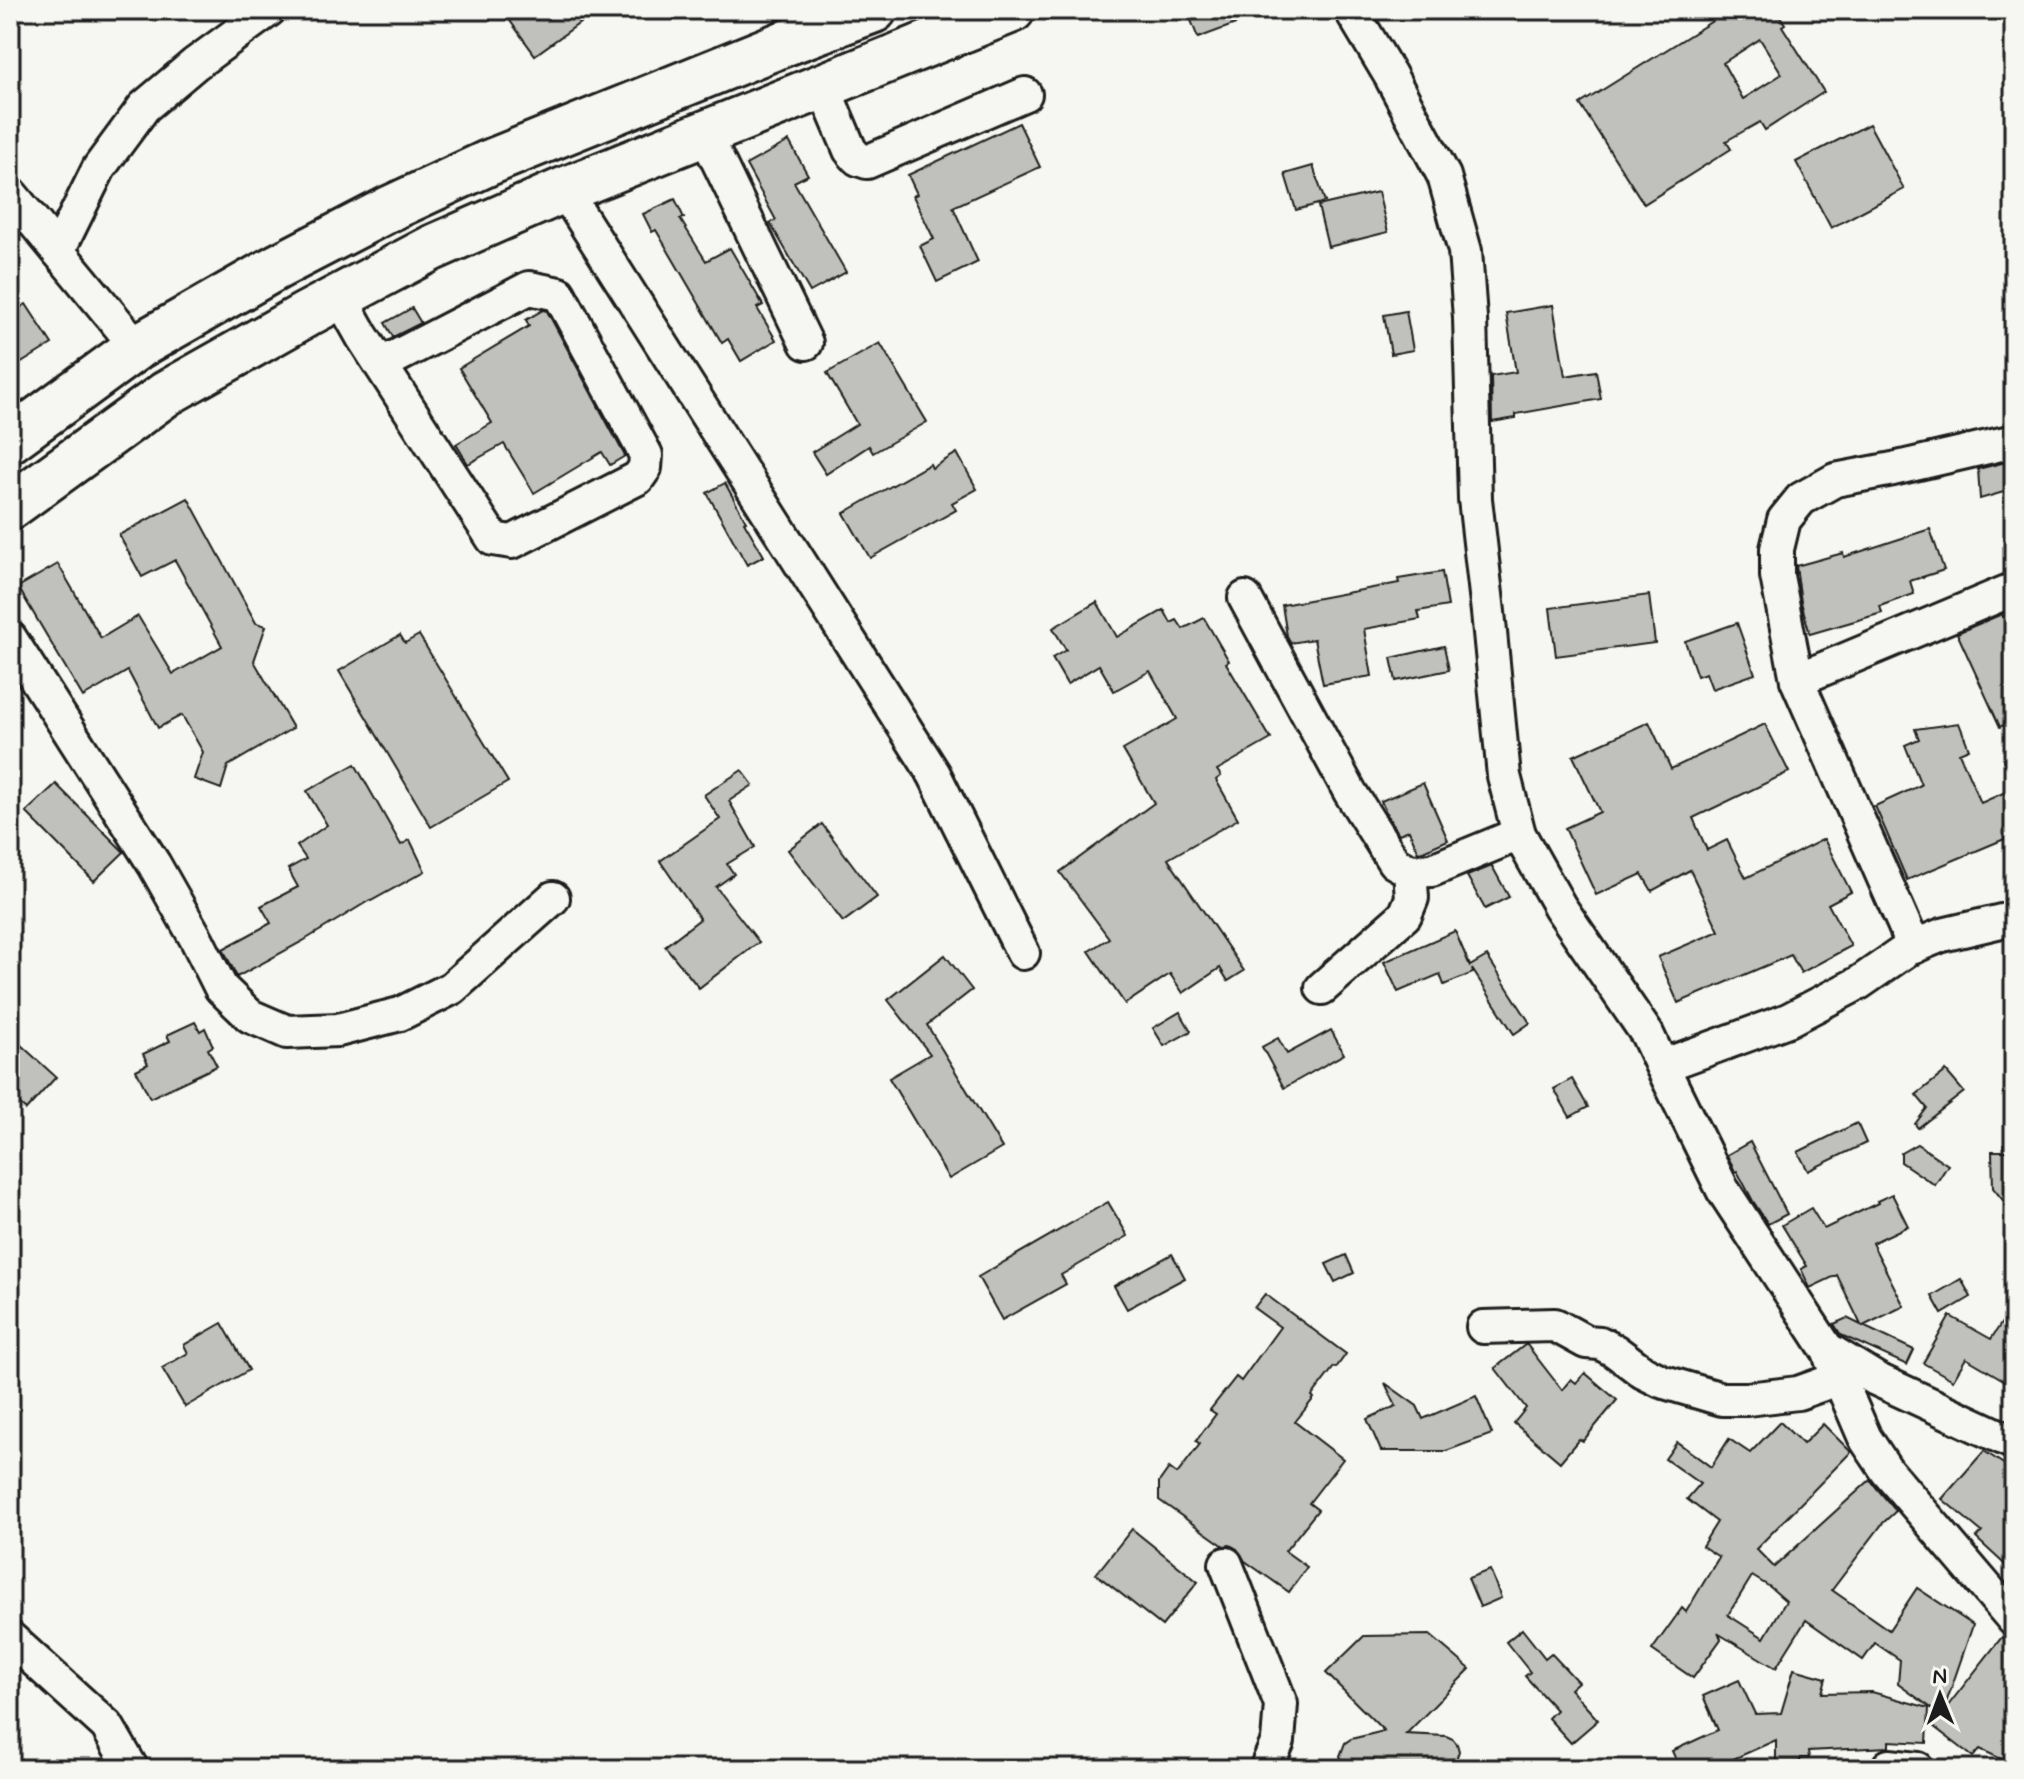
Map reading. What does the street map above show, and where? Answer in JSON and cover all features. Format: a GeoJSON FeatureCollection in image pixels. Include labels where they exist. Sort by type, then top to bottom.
{"type":"FeatureCollection","features":[{"type":"Feature","properties":{"kind":"highway"},"geometry":{"type":"LineString","coordinates":[[10,440],[137,347],[277,267],[403,202],[488,163],[874,10]]}},
{"type":"Feature","properties":{"kind":"highway"},"geometry":{"type":"LineString","coordinates":[[10,507],[167,393],[432,248],[564,190],[1012,10]]}},
{"type":"Feature","properties":{"kind":"street"},"geometry":{"type":"LineString","coordinates":[[58,251],[99,168],[144,107],[195,64],[269,10]]}},
{"type":"Feature","properties":{"kind":"street"},"geometry":{"type":"LineString","coordinates":[[1351,10],[1444,176],[1465,251],[1475,499],[1504,776],[1519,834],[1560,907],[1647,1034],[1723,1190],[1833,1363],[1865,1438],[1887,1471],[2014,1620]]}},
{"type":"Feature","properties":{"kind":"street"},"geometry":{"type":"LineString","coordinates":[[823,86],[850,150],[858,159],[867,162],[1025,94]]}},
{"type":"Feature","properties":{"kind":"street"},"geometry":{"type":"LineString","coordinates":[[705,134],[806,343]]}},
{"type":"Feature","properties":{"kind":"street"},"geometry":{"type":"LineString","coordinates":[[564,190],[934,774],[1023,953]]}},
{"type":"Feature","properties":{"kind":"street"},"geometry":{"type":"LineString","coordinates":[[10,193],[137,347]]}},
{"type":"Feature","properties":{"kind":"street"},"geometry":{"type":"LineString","coordinates":[[340,297],[362,336],[493,539],[512,542],[638,478],[645,468],[646,455],[559,294],[529,288],[382,364]]}},
{"type":"Feature","properties":{"kind":"street"},"geometry":{"type":"LineString","coordinates":[[1914,947],[1797,680],[1777,576],[1777,549],[1784,520],[1801,499],[1835,480],[2014,441]]}},
{"type":"Feature","properties":{"kind":"street"},"geometry":{"type":"LineString","coordinates":[[1797,680],[2014,589]]}},
{"type":"Feature","properties":{"kind":"street"},"geometry":{"type":"LineString","coordinates":[[1245,598],[1350,792],[1394,862],[1410,871],[1432,870],[1519,834]]}},
{"type":"Feature","properties":{"kind":"street"},"geometry":{"type":"LineString","coordinates":[[10,638],[154,864],[221,988],[250,1016],[287,1032],[338,1030],[400,1014],[452,988],[553,898]]}},
{"type":"Feature","properties":{"kind":"street"},"geometry":{"type":"LineString","coordinates":[[1322,988],[1405,915],[1412,898],[1410,871]]}},
{"type":"Feature","properties":{"kind":"street"},"geometry":{"type":"LineString","coordinates":[[1662,1066],[1788,1020],[1859,983],[1914,947],[1942,935],[2014,918]]}},
{"type":"Feature","properties":{"kind":"street"},"geometry":{"type":"LineString","coordinates":[[1483,1327],[1555,1325],[1586,1342],[1600,1343],[1661,1381],[1722,1399],[1798,1393],[1833,1363]]}},
{"type":"Feature","properties":{"kind":"street"},"geometry":{"type":"LineString","coordinates":[[1833,1363],[1876,1379],[2014,1443]]}},
{"type":"Feature","properties":{"kind":"street"},"geometry":{"type":"LineString","coordinates":[[1226,1564],[1281,1704],[1278,1741],[1266,1769]]}},
{"type":"Feature","properties":{"kind":"street"},"geometry":{"type":"LineString","coordinates":[[10,1638],[107,1726],[132,1769]]}},
{"type":"Feature","properties":{"kind":"building"},"geometry":{"type":"Polygon","coordinates":[[[520,10],[598,10],[535,55],[508,18],[520,10]]]}},
{"type":"Feature","properties":{"kind":"building"},"geometry":{"type":"Polygon","coordinates":[[[1187,10],[1267,10],[1268,12],[1198,38],[1187,10]]]}},
{"type":"Feature","properties":{"kind":"building"},"geometry":{"type":"Polygon","coordinates":[[[1730,10],[1776,10],[1785,24],[1782,26],[1824,92],[1765,130],[1760,122],[1726,141],[1731,149],[1644,204],[1580,104],[1730,10]],[[1760,39],[1723,63],[1743,99],[1782,74],[1760,39]]]}},
{"type":"Feature","properties":{"kind":"building"},"geometry":{"type":"Polygon","coordinates":[[[1019,123],[1040,167],[953,207],[978,262],[937,282],[920,246],[934,239],[913,196],[917,194],[908,175],[1019,123]]]}},
{"type":"Feature","properties":{"kind":"building"},"geometry":{"type":"Polygon","coordinates":[[[1869,124],[1904,189],[1831,228],[1796,162],[1869,124]]]}},
{"type":"Feature","properties":{"kind":"building"},"geometry":{"type":"Polygon","coordinates":[[[789,141],[808,175],[794,182],[846,272],[810,292],[770,223],[776,220],[746,165],[789,141]]]}},
{"type":"Feature","properties":{"kind":"building"},"geometry":{"type":"Polygon","coordinates":[[[1313,166],[1325,202],[1296,210],[1285,174],[1313,166]]]}},
{"type":"Feature","properties":{"kind":"building"},"geometry":{"type":"Polygon","coordinates":[[[1378,192],[1388,232],[1328,247],[1318,206],[1378,192]]]}},
{"type":"Feature","properties":{"kind":"building"},"geometry":{"type":"Polygon","coordinates":[[[675,199],[684,218],[680,219],[706,261],[730,248],[763,305],[757,308],[776,340],[741,361],[728,339],[722,343],[656,230],[652,232],[643,214],[675,199]]]}},
{"type":"Feature","properties":{"kind":"building"},"geometry":{"type":"Polygon","coordinates":[[[26,304],[52,344],[10,370],[10,314],[26,304]]]}},
{"type":"Feature","properties":{"kind":"building"},"geometry":{"type":"Polygon","coordinates":[[[1553,305],[1565,376],[1596,371],[1601,399],[1516,414],[1516,418],[1492,422],[1491,376],[1516,372],[1506,313],[1553,305]]]}},
{"type":"Feature","properties":{"kind":"building"},"geometry":{"type":"Polygon","coordinates":[[[412,308],[421,323],[393,337],[385,323],[412,308]]]}},
{"type":"Feature","properties":{"kind":"building"},"geometry":{"type":"Polygon","coordinates":[[[543,310],[547,311],[625,456],[610,465],[602,452],[534,493],[504,444],[468,464],[456,444],[492,423],[459,368],[529,326],[526,320],[543,310]]]}},
{"type":"Feature","properties":{"kind":"building"},"geometry":{"type":"Polygon","coordinates":[[[1406,311],[1413,350],[1391,354],[1384,315],[1406,311]]]}},
{"type":"Feature","properties":{"kind":"building"},"geometry":{"type":"Polygon","coordinates":[[[880,343],[927,422],[873,453],[869,446],[826,474],[812,452],[857,424],[827,373],[880,343]]]}},
{"type":"Feature","properties":{"kind":"building"},"geometry":{"type":"Polygon","coordinates":[[[957,453],[977,489],[952,503],[956,510],[870,558],[844,513],[930,464],[932,468],[957,453]]]}},
{"type":"Feature","properties":{"kind":"building"},"geometry":{"type":"Polygon","coordinates":[[[2014,460],[2014,489],[1980,499],[1978,469],[2014,460]]]}},
{"type":"Feature","properties":{"kind":"building"},"geometry":{"type":"Polygon","coordinates":[[[725,483],[764,556],[747,565],[707,493],[725,483]]]}},
{"type":"Feature","properties":{"kind":"building"},"geometry":{"type":"Polygon","coordinates":[[[188,498],[256,623],[266,626],[254,661],[293,728],[228,766],[221,789],[194,779],[203,752],[182,715],[158,728],[128,671],[83,697],[18,587],[58,564],[101,638],[138,616],[173,674],[222,646],[175,560],[142,577],[119,535],[188,498]]]}},
{"type":"Feature","properties":{"kind":"building"},"geometry":{"type":"Polygon","coordinates":[[[1930,529],[1944,570],[1910,581],[1914,594],[1880,606],[1882,613],[1810,634],[1796,566],[1843,553],[1844,557],[1930,529]]]}},
{"type":"Feature","properties":{"kind":"building"},"geometry":{"type":"Polygon","coordinates":[[[1442,572],[1448,606],[1418,611],[1420,619],[1364,629],[1372,676],[1323,684],[1314,639],[1291,643],[1287,636],[1282,605],[1442,572]]]}},
{"type":"Feature","properties":{"kind":"building"},"geometry":{"type":"Polygon","coordinates":[[[1649,595],[1655,643],[1556,656],[1550,608],[1649,595]]]}},
{"type":"Feature","properties":{"kind":"building"},"geometry":{"type":"Polygon","coordinates":[[[1097,602],[1117,637],[1164,610],[1171,623],[1177,620],[1183,629],[1204,618],[1229,661],[1226,663],[1271,739],[1217,770],[1221,776],[1216,780],[1238,819],[1168,859],[1244,971],[1228,981],[1220,968],[1183,993],[1170,974],[1125,1004],[1089,951],[1109,938],[1060,872],[1154,803],[1123,750],[1177,719],[1150,671],[1114,691],[1099,665],[1067,684],[1052,658],[1066,650],[1053,628],[1097,602]]]}},
{"type":"Feature","properties":{"kind":"building"},"geometry":{"type":"Polygon","coordinates":[[[2002,614],[2014,639],[2014,720],[2000,727],[1957,633],[2002,614]]]}},
{"type":"Feature","properties":{"kind":"building"},"geometry":{"type":"Polygon","coordinates":[[[1737,623],[1755,674],[1712,689],[1706,673],[1697,676],[1685,641],[1737,623]]]}},
{"type":"Feature","properties":{"kind":"building"},"geometry":{"type":"Polygon","coordinates":[[[400,635],[405,643],[419,635],[508,782],[431,827],[339,671],[400,635]]]}},
{"type":"Feature","properties":{"kind":"building"},"geometry":{"type":"Polygon","coordinates":[[[1444,646],[1449,670],[1396,681],[1391,658],[1444,646]]]}},
{"type":"Feature","properties":{"kind":"building"},"geometry":{"type":"Polygon","coordinates":[[[1649,722],[1671,769],[1765,724],[1789,772],[1693,818],[1707,850],[1727,840],[1746,878],[1824,839],[1851,892],[1828,904],[1851,946],[1801,973],[1791,955],[1678,1003],[1658,957],[1719,931],[1690,870],[1652,891],[1642,874],[1596,895],[1565,828],[1600,812],[1573,756],[1649,722]]]}},
{"type":"Feature","properties":{"kind":"building"},"geometry":{"type":"Polygon","coordinates":[[[1959,723],[1969,749],[1959,753],[1981,803],[2014,788],[2014,835],[1907,880],[1875,806],[1921,785],[1905,745],[1919,739],[1915,729],[1959,723]]]}},
{"type":"Feature","properties":{"kind":"building"},"geometry":{"type":"Polygon","coordinates":[[[355,764],[401,845],[410,840],[425,871],[237,977],[223,949],[271,923],[261,906],[298,887],[288,869],[306,859],[297,846],[327,825],[307,791],[355,764]]]}},
{"type":"Feature","properties":{"kind":"building"},"geometry":{"type":"Polygon","coordinates":[[[742,770],[753,785],[729,801],[755,847],[727,864],[734,874],[716,887],[759,942],[699,988],[665,946],[700,919],[660,861],[720,819],[704,795],[742,770]]]}},
{"type":"Feature","properties":{"kind":"building"},"geometry":{"type":"Polygon","coordinates":[[[1423,783],[1448,840],[1418,852],[1409,830],[1399,834],[1381,801],[1423,783]]]}},
{"type":"Feature","properties":{"kind":"building"},"geometry":{"type":"Polygon","coordinates":[[[56,784],[124,852],[94,881],[26,812],[56,784]]]}},
{"type":"Feature","properties":{"kind":"building"},"geometry":{"type":"Polygon","coordinates":[[[822,824],[877,897],[843,922],[788,850],[822,824]]]}},
{"type":"Feature","properties":{"kind":"building"},"geometry":{"type":"Polygon","coordinates":[[[1492,866],[1509,897],[1485,909],[1467,876],[1492,866]]]}},
{"type":"Feature","properties":{"kind":"building"},"geometry":{"type":"Polygon","coordinates":[[[1455,931],[1470,966],[1487,956],[1530,1023],[1514,1034],[1472,969],[1473,973],[1444,985],[1440,974],[1398,992],[1384,962],[1455,931]]]}},
{"type":"Feature","properties":{"kind":"building"},"geometry":{"type":"Polygon","coordinates":[[[945,955],[972,990],[927,1025],[1002,1148],[949,1179],[889,1078],[930,1054],[888,1000],[945,955]]]}},
{"type":"Feature","properties":{"kind":"building"},"geometry":{"type":"Polygon","coordinates":[[[1180,1012],[1191,1031],[1164,1046],[1153,1028],[1180,1012]]]}},
{"type":"Feature","properties":{"kind":"building"},"geometry":{"type":"Polygon","coordinates":[[[195,1022],[200,1031],[205,1028],[213,1046],[208,1049],[217,1066],[150,1098],[136,1070],[148,1064],[143,1054],[170,1041],[167,1035],[195,1022]]]}},
{"type":"Feature","properties":{"kind":"building"},"geometry":{"type":"Polygon","coordinates":[[[1331,1030],[1344,1054],[1284,1088],[1262,1047],[1278,1038],[1287,1054],[1331,1030]]]}},
{"type":"Feature","properties":{"kind":"building"},"geometry":{"type":"Polygon","coordinates":[[[21,1045],[56,1077],[26,1110],[10,1096],[17,1088],[10,1082],[10,1057],[21,1045]]]}},
{"type":"Feature","properties":{"kind":"building"},"geometry":{"type":"Polygon","coordinates":[[[1946,1071],[1964,1092],[1918,1128],[1915,1124],[1927,1108],[1916,1095],[1946,1071]]]}},
{"type":"Feature","properties":{"kind":"building"},"geometry":{"type":"Polygon","coordinates":[[[1572,1079],[1588,1107],[1570,1117],[1554,1089],[1572,1079]]]}},
{"type":"Feature","properties":{"kind":"building"},"geometry":{"type":"Polygon","coordinates":[[[1857,1123],[1866,1143],[1808,1171],[1798,1152],[1857,1123]]]}},
{"type":"Feature","properties":{"kind":"building"},"geometry":{"type":"Polygon","coordinates":[[[1750,1142],[1787,1214],[1768,1224],[1727,1155],[1750,1142]]]}},
{"type":"Feature","properties":{"kind":"building"},"geometry":{"type":"Polygon","coordinates":[[[1917,1144],[1948,1165],[1935,1185],[1901,1162],[1901,1153],[1917,1144]]]}},
{"type":"Feature","properties":{"kind":"building"},"geometry":{"type":"Polygon","coordinates":[[[1992,1151],[2014,1151],[2014,1214],[1993,1188],[1992,1151]]]}},
{"type":"Feature","properties":{"kind":"building"},"geometry":{"type":"Polygon","coordinates":[[[1892,1194],[1908,1226],[1872,1243],[1904,1306],[1863,1326],[1914,1350],[1907,1365],[1841,1335],[1834,1324],[1847,1318],[1861,1325],[1837,1275],[1810,1288],[1801,1269],[1807,1266],[1782,1225],[1811,1208],[1824,1229],[1892,1194]]]}},
{"type":"Feature","properties":{"kind":"building"},"geometry":{"type":"Polygon","coordinates":[[[1108,1202],[1128,1236],[1061,1275],[1066,1284],[1002,1320],[978,1277],[1108,1202]]]}},
{"type":"Feature","properties":{"kind":"building"},"geometry":{"type":"Polygon","coordinates":[[[1172,1254],[1185,1278],[1127,1309],[1114,1286],[1172,1254]]]}},
{"type":"Feature","properties":{"kind":"building"},"geometry":{"type":"Polygon","coordinates":[[[1346,1255],[1354,1273],[1335,1282],[1326,1264],[1346,1255]]]}},
{"type":"Feature","properties":{"kind":"building"},"geometry":{"type":"Polygon","coordinates":[[[1961,1279],[1971,1297],[1942,1314],[1932,1296],[1961,1279]]]}},
{"type":"Feature","properties":{"kind":"building"},"geometry":{"type":"Polygon","coordinates":[[[1265,1294],[1346,1354],[1295,1422],[1343,1459],[1309,1503],[1318,1510],[1285,1551],[1307,1567],[1289,1592],[1245,1561],[1237,1549],[1224,1546],[1159,1500],[1159,1482],[1169,1468],[1177,1474],[1200,1444],[1196,1441],[1216,1414],[1210,1410],[1236,1377],[1241,1381],[1280,1327],[1254,1308],[1265,1294]]]}},
{"type":"Feature","properties":{"kind":"building"},"geometry":{"type":"Polygon","coordinates":[[[2014,1304],[2014,1386],[1966,1358],[1953,1380],[1923,1363],[1950,1316],[1991,1339],[2014,1304]]]}},
{"type":"Feature","properties":{"kind":"building"},"geometry":{"type":"Polygon","coordinates":[[[222,1323],[249,1370],[185,1407],[162,1368],[188,1353],[184,1345],[222,1323]]]}},
{"type":"Feature","properties":{"kind":"building"},"geometry":{"type":"Polygon","coordinates":[[[1525,1345],[1562,1390],[1571,1379],[1576,1383],[1585,1373],[1617,1400],[1583,1441],[1579,1439],[1560,1462],[1514,1423],[1526,1408],[1495,1368],[1525,1345]]]}},
{"type":"Feature","properties":{"kind":"building"},"geometry":{"type":"Polygon","coordinates":[[[1385,1383],[1417,1406],[1423,1419],[1476,1396],[1492,1434],[1446,1451],[1381,1451],[1367,1419],[1396,1406],[1385,1383]]]}},
{"type":"Feature","properties":{"kind":"building"},"geometry":{"type":"Polygon","coordinates":[[[1780,1422],[1803,1444],[1823,1424],[1851,1452],[1756,1549],[1774,1567],[1870,1480],[1896,1511],[1883,1523],[1832,1590],[1889,1630],[1917,1588],[1973,1625],[1943,1712],[2002,1637],[2014,1646],[2014,1765],[1980,1749],[1973,1757],[1933,1726],[1941,1715],[1898,1684],[1900,1660],[1875,1643],[1863,1660],[1806,1620],[1776,1668],[1719,1634],[1721,1639],[1693,1678],[1652,1650],[1682,1608],[1686,1612],[1719,1557],[1702,1546],[1717,1522],[1687,1499],[1700,1484],[1665,1459],[1677,1442],[1711,1467],[1729,1439],[1750,1453],[1780,1422]],[[1752,1576],[1728,1615],[1764,1638],[1786,1601],[1752,1576]]]}},
{"type":"Feature","properties":{"kind":"building"},"geometry":{"type":"Polygon","coordinates":[[[1984,1451],[2014,1471],[2014,1492],[2005,1501],[2014,1509],[2014,1573],[1976,1538],[1982,1532],[1942,1499],[1984,1451]]]}},
{"type":"Feature","properties":{"kind":"building"},"geometry":{"type":"Polygon","coordinates":[[[1132,1529],[1198,1582],[1162,1626],[1096,1574],[1132,1529]]]}},
{"type":"Feature","properties":{"kind":"building"},"geometry":{"type":"Polygon","coordinates":[[[1490,1570],[1501,1598],[1480,1607],[1468,1578],[1490,1570]]]}},
{"type":"Feature","properties":{"kind":"building"},"geometry":{"type":"Polygon","coordinates":[[[1522,1629],[1545,1658],[1551,1653],[1578,1682],[1570,1689],[1598,1720],[1571,1743],[1548,1718],[1556,1710],[1525,1676],[1530,1672],[1506,1642],[1522,1629]]]}},
{"type":"Feature","properties":{"kind":"building"},"geometry":{"type":"Polygon","coordinates":[[[1430,1635],[1470,1669],[1406,1734],[1453,1739],[1459,1751],[1457,1757],[1446,1766],[1426,1766],[1426,1769],[1346,1769],[1340,1756],[1345,1743],[1384,1731],[1326,1673],[1364,1636],[1430,1635]]]}},
{"type":"Feature","properties":{"kind":"building"},"geometry":{"type":"Polygon","coordinates":[[[1794,1669],[1826,1678],[1822,1693],[1872,1692],[1929,1708],[1927,1743],[1889,1741],[1889,1747],[1808,1751],[1809,1758],[1800,1758],[1800,1762],[1776,1763],[1776,1740],[1711,1769],[1680,1769],[1672,1751],[1718,1730],[1703,1696],[1739,1680],[1755,1714],[1781,1713],[1794,1669]]]}}]}
